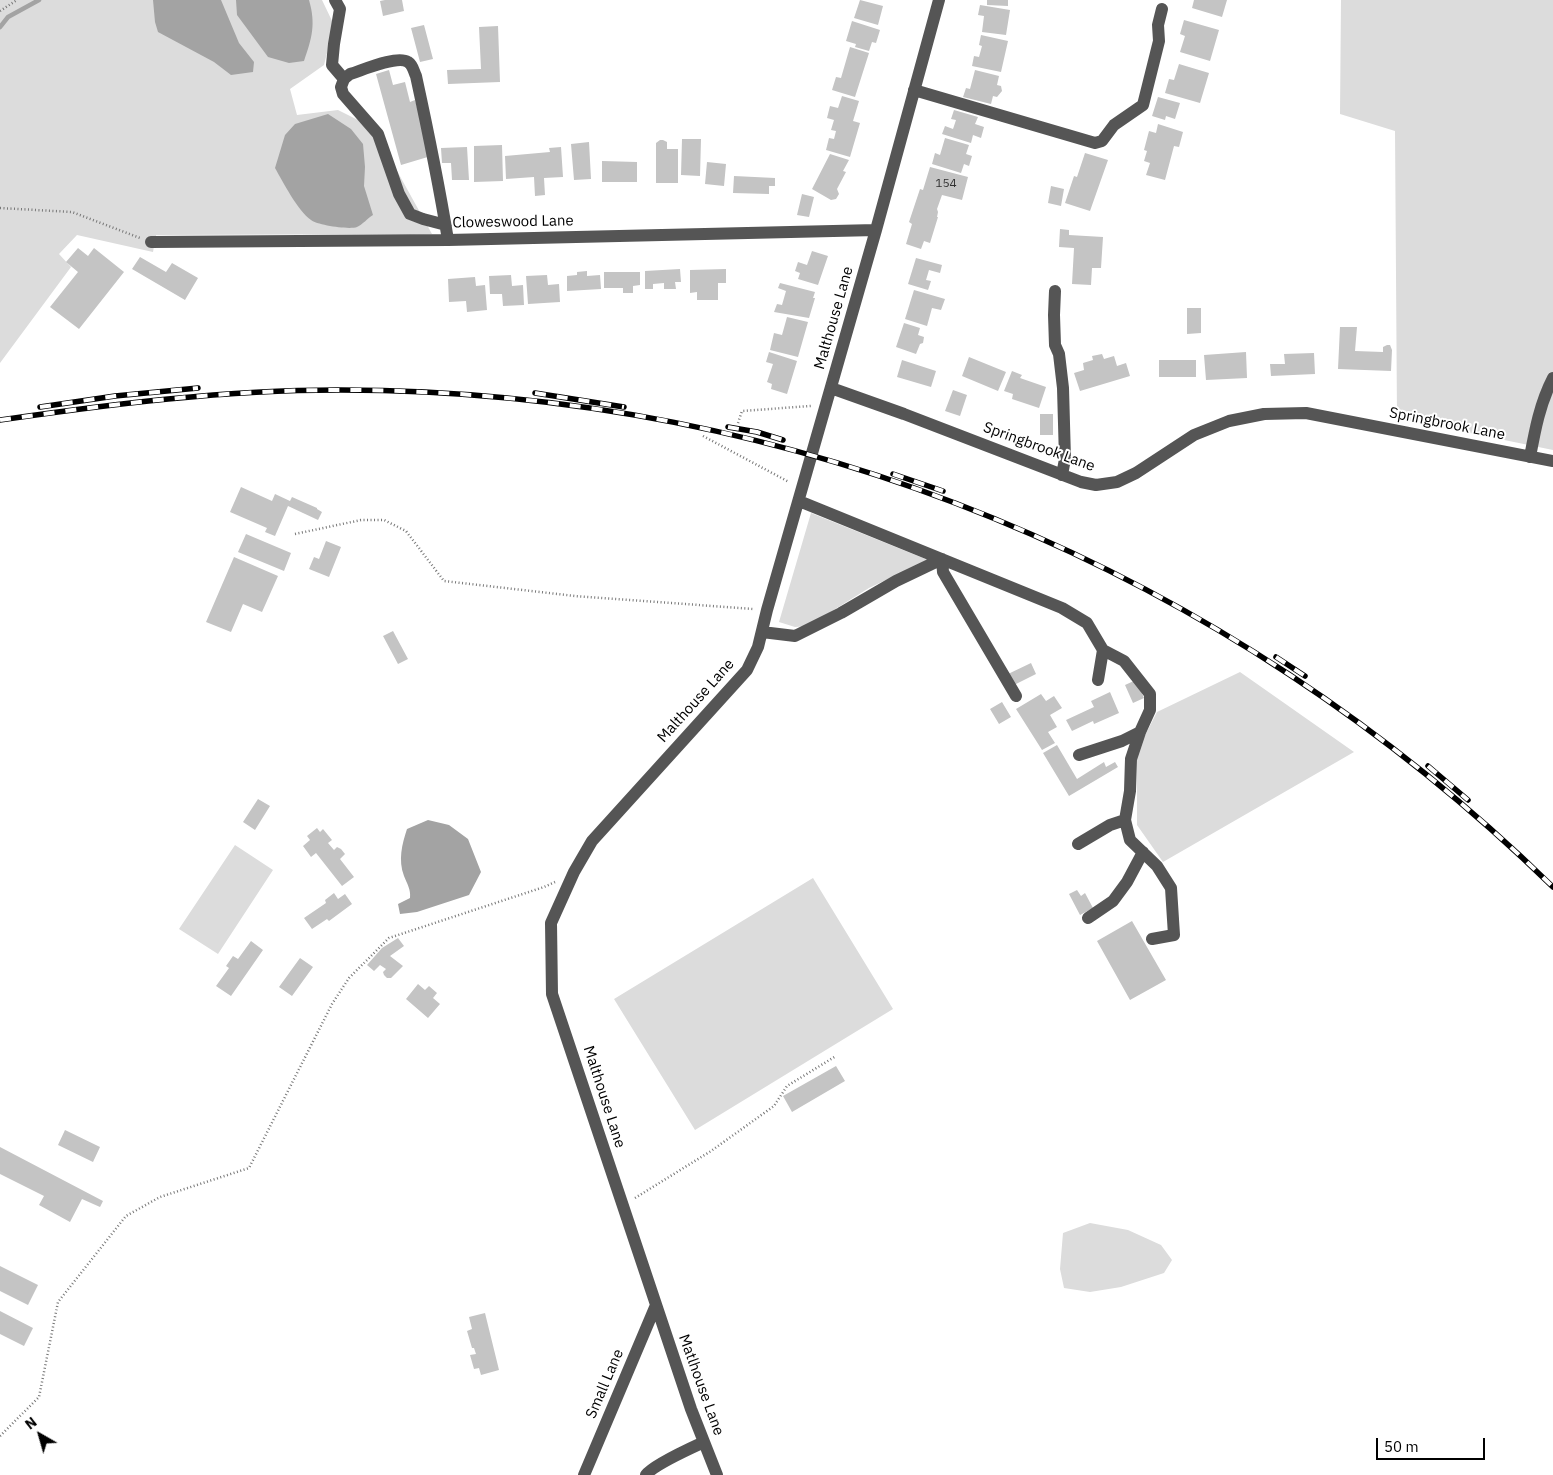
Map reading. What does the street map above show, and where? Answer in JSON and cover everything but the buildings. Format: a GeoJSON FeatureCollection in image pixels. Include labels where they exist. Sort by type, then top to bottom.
{"type":"FeatureCollection","features":[{"type":"Feature","properties":{"kind":"street"},"geometry":{"type":"LineString","coordinates":[[335,0],[340,9],[332,65],[344,78]]}},
{"type":"Feature","properties":{"kind":"street","name":"Malthouse Lane"},"geometry":{"type":"LineString","coordinates":[[656,1305],[552,994],[551,923],[574,872],[592,841],[747,670],[758,647],[820,411],[831,388],[939,0]]}},
{"type":"Feature","properties":{"kind":"street"},"geometry":{"type":"LineString","coordinates":[[914,90],[1095,143],[1102,141],[1114,125],[1143,106],[1159,41],[1158,25],[1162,9]]}},
{"type":"Feature","properties":{"kind":"street"},"geometry":{"type":"LineString","coordinates":[[446,225],[410,214],[400,194],[378,134],[344,94],[341,87],[344,78],[350,74],[398,59],[409,62],[413,67],[435,159],[446,225],[448,240]]}},
{"type":"Feature","properties":{"kind":"street","name":"Cloweswood Lane"},"geometry":{"type":"LineString","coordinates":[[151,242],[448,240],[876,230]]}},
{"type":"Feature","properties":{"kind":"street"},"geometry":{"type":"LineString","coordinates":[[1055,291],[1055,345],[1059,354],[1063,388],[1065,459],[1062,474]]}},
{"type":"Feature","properties":{"kind":"street"},"geometry":{"type":"LineString","coordinates":[[1530,457],[1538,418],[1548,387],[1553,378]]}},
{"type":"Feature","properties":{"kind":"street","name":"Springbrook Lane"},"geometry":{"type":"LineString","coordinates":[[831,388],[1080,482],[1096,485],[1117,482],[1136,473],[1194,434],[1229,421],[1264,414],[1306,413],[1553,462]]}},
{"type":"Feature","properties":{"kind":"street"},"geometry":{"type":"LineString","coordinates":[[799,493],[1062,608],[1087,623],[1103,650],[1124,661],[1150,694],[1150,710],[1131,759],[1130,791],[1125,820],[1130,840],[1157,866],[1171,888],[1174,936],[1152,939]]}},
{"type":"Feature","properties":{"kind":"street"},"geometry":{"type":"LineString","coordinates":[[762,632],[795,636],[842,613],[896,581],[942,560],[943,572],[1016,696]]}},
{"type":"Feature","properties":{"kind":"street"},"geometry":{"type":"LineString","coordinates":[[1098,680],[1103,650]]}},
{"type":"Feature","properties":{"kind":"street"},"geometry":{"type":"LineString","coordinates":[[1079,755],[1122,741],[1140,732]]}},
{"type":"Feature","properties":{"kind":"street"},"geometry":{"type":"LineString","coordinates":[[1078,844],[1110,825],[1125,820]]}},
{"type":"Feature","properties":{"kind":"street"},"geometry":{"type":"LineString","coordinates":[[1088,918],[1113,901],[1128,882],[1143,852]]}},
{"type":"Feature","properties":{"kind":"street","name":"Matlhouse Lane"},"geometry":{"type":"LineString","coordinates":[[656,1305],[691,1409],[717,1475]]}},
{"type":"Feature","properties":{"kind":"street","name":"Small Lane"},"geometry":{"type":"LineString","coordinates":[[584,1475],[656,1305]]}},
{"type":"Feature","properties":{"kind":"street"},"geometry":{"type":"LineString","coordinates":[[646,1475],[648,1471],[704,1442]]}},
{"type":"Feature","properties":{"kind":"path"},"geometry":{"type":"LineString","coordinates":[[0,11],[17,0]]}},
{"type":"Feature","properties":{"kind":"path"},"geometry":{"type":"LineString","coordinates":[[0,208],[72,212],[151,242]]}},
{"type":"Feature","properties":{"kind":"path"},"geometry":{"type":"LineString","coordinates":[[738,423],[742,410],[820,411]]}},
{"type":"Feature","properties":{"kind":"path"},"geometry":{"type":"LineString","coordinates":[[702,436],[799,493]]}},
{"type":"Feature","properties":{"kind":"path"},"geometry":{"type":"LineString","coordinates":[[295,534],[361,520],[384,520],[406,531],[444,581],[575,596],[767,610]]}},
{"type":"Feature","properties":{"kind":"path"},"geometry":{"type":"LineString","coordinates":[[0,1436],[39,1397],[58,1302],[126,1216],[160,1197],[249,1168],[332,1004],[349,978],[389,938],[544,887],[574,872]]}},
{"type":"Feature","properties":{"kind":"path"},"geometry":{"type":"LineString","coordinates":[[623,1206],[711,1151],[774,1106],[787,1086],[836,1056]]}},
{"type":"Feature","properties":{"kind":"shaded area"},"geometry":{"type":"Polygon","coordinates":[[[0,0],[322,0],[334,25],[324,65],[290,89],[297,115],[338,110],[370,126],[432,234],[156,235],[153,252],[77,235],[59,254],[71,267],[0,363],[0,0]]]}},
{"type":"Feature","properties":{"kind":"shaded area"},"geometry":{"type":"Polygon","coordinates":[[[153,0],[221,0],[239,43],[254,62],[253,72],[231,75],[214,62],[158,32],[153,0]]]}},
{"type":"Feature","properties":{"kind":"shaded area"},"geometry":{"type":"Polygon","coordinates":[[[236,0],[309,0],[313,24],[304,61],[289,63],[268,57],[237,15],[236,0]]]}},
{"type":"Feature","properties":{"kind":"shaded area"},"geometry":{"type":"Polygon","coordinates":[[[1341,0],[1553,0],[1553,450],[1397,418],[1395,131],[1340,114],[1341,0]]]}},
{"type":"Feature","properties":{"kind":"shaded area"},"geometry":{"type":"Polygon","coordinates":[[[328,114],[351,129],[363,144],[364,186],[373,215],[361,225],[353,228],[320,224],[311,220],[296,203],[275,168],[285,135],[295,124],[328,114]]]}},
{"type":"Feature","properties":{"kind":"shaded area"},"geometry":{"type":"Polygon","coordinates":[[[811,513],[928,560],[869,588],[808,626],[795,627],[779,622],[811,513]]]}},
{"type":"Feature","properties":{"kind":"shaded area"},"geometry":{"type":"Polygon","coordinates":[[[1240,672],[1354,752],[1163,862],[1137,825],[1137,751],[1157,712],[1240,672]]]}},
{"type":"Feature","properties":{"kind":"shaded area"},"geometry":{"type":"Polygon","coordinates":[[[428,820],[449,825],[468,839],[481,872],[469,895],[417,912],[400,914],[398,904],[410,898],[401,864],[401,852],[405,835],[407,829],[428,820]]]}},
{"type":"Feature","properties":{"kind":"shaded area"},"geometry":{"type":"Polygon","coordinates":[[[235,845],[273,870],[218,954],[179,929],[235,845]]]}},
{"type":"Feature","properties":{"kind":"shaded area"},"geometry":{"type":"Polygon","coordinates":[[[813,878],[893,1009],[695,1130],[614,999],[813,878]]]}},
{"type":"Feature","properties":{"kind":"shaded area"},"geometry":{"type":"Polygon","coordinates":[[[1090,1223],[1128,1230],[1161,1245],[1172,1260],[1164,1273],[1121,1287],[1090,1292],[1064,1288],[1060,1269],[1063,1233],[1090,1223]]]}},
{"type":"Feature","properties":{"kind":"waterway"},"geometry":{"type":"LineString","coordinates":[[0,27],[8,17],[39,0]]}},
{"type":"Feature","properties":{"kind":"railway"},"geometry":{"type":"LineString","coordinates":[[40,407],[115,396],[198,388]]}},
{"type":"Feature","properties":{"kind":"railway"},"geometry":{"type":"LineString","coordinates":[[0,420],[126,403],[252,392],[337,390],[507,398],[674,422],[837,463],[994,518],[1145,589],[1289,675],[1426,774],[1553,887]]}},
{"type":"Feature","properties":{"kind":"railway"},"geometry":{"type":"LineString","coordinates":[[535,393],[624,407]]}},
{"type":"Feature","properties":{"kind":"railway"},"geometry":{"type":"LineString","coordinates":[[728,427],[757,432],[783,440]]}},
{"type":"Feature","properties":{"kind":"railway"},"geometry":{"type":"LineString","coordinates":[[893,474],[943,491]]}},
{"type":"Feature","properties":{"kind":"railway"},"geometry":{"type":"LineString","coordinates":[[1276,657],[1305,676]]}},
{"type":"Feature","properties":{"kind":"railway"},"geometry":{"type":"LineString","coordinates":[[1428,766],[1468,800]]}}]}
